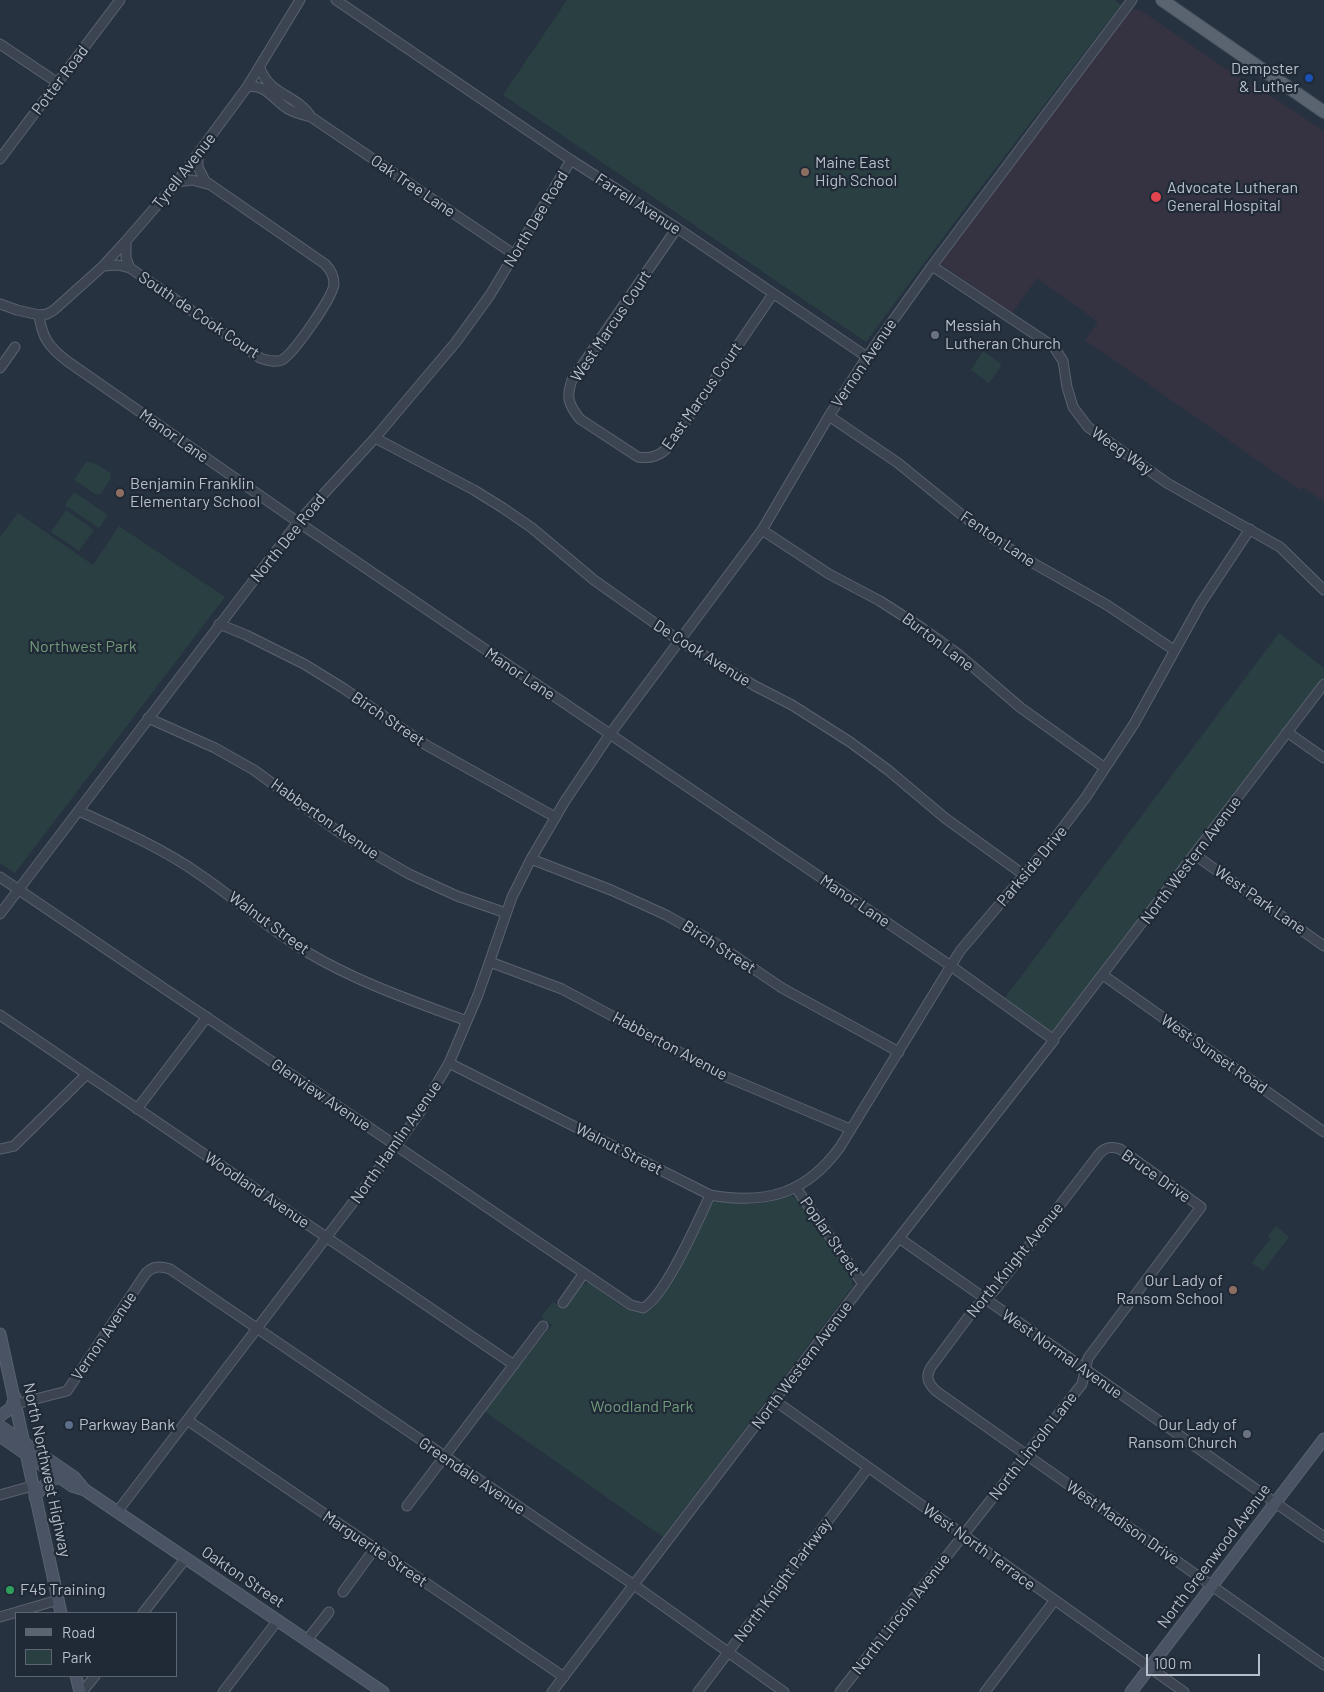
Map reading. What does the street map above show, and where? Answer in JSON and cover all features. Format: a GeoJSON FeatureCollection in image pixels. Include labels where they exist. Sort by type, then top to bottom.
{"type":"FeatureCollection","features":[{"type":"Feature","properties":{"kind":"main road"},"geometry":{"type":"LineString","coordinates":[[1162,0],[1324,112]]}},
{"type":"Feature","properties":{"kind":"main road","name":"North Northwest Highway"},"geometry":{"type":"LineString","coordinates":[[0,1334],[61,1612]]}},
{"type":"Feature","properties":{"kind":"main road"},"geometry":{"type":"LineString","coordinates":[[0,1416],[11,1408],[16,1401]]}},
{"type":"Feature","properties":{"kind":"main road","name":"Oakton Street"},"geometry":{"type":"LineString","coordinates":[[0,1426],[74,1477],[85,1490],[382,1692]]}},
{"type":"Feature","properties":{"kind":"main road","name":"Oakton Street"},"geometry":{"type":"LineString","coordinates":[[0,1436],[72,1486],[85,1490]]}},
{"type":"Feature","properties":{"kind":"main road","name":"North Greenwood Avenue"},"geometry":{"type":"LineString","coordinates":[[1131,1692],[1324,1439]]}},
{"type":"Feature","properties":{"kind":"main road"},"geometry":{"type":"LineString","coordinates":[[34,1492],[52,1479],[60,1477]]}},
{"type":"Feature","properties":{"kind":"main road"},"geometry":{"type":"LineString","coordinates":[[76,1677],[81,1692]]}},
{"type":"Feature","properties":{"kind":"street","name":"Potter Road"},"geometry":{"type":"LineString","coordinates":[[0,159],[120,0]]}},
{"type":"Feature","properties":{"kind":"street","name":"Tyrell Avenue"},"geometry":{"type":"LineString","coordinates":[[39,315],[54,310],[102,266],[177,182],[260,68],[300,0]]}},
{"type":"Feature","properties":{"kind":"street","name":"Farrell Avenue"},"geometry":{"type":"LineString","coordinates":[[336,0],[571,160],[677,228],[867,356]]}},
{"type":"Feature","properties":{"kind":"street","name":"Vernon Avenue"},"geometry":{"type":"LineString","coordinates":[[610,734],[762,530],[829,416],[867,356],[932,266],[1132,0]]}},
{"type":"Feature","properties":{"kind":"street"},"geometry":{"type":"LineString","coordinates":[[0,44],[58,83]]}},
{"type":"Feature","properties":{"kind":"street","name":"Oak Tree Lane"},"geometry":{"type":"LineString","coordinates":[[260,68],[262,75],[269,85],[306,110],[311,117]]}},
{"type":"Feature","properties":{"kind":"street","name":"Oak Tree Lane"},"geometry":{"type":"LineString","coordinates":[[247,87],[259,86],[289,109],[311,117],[515,255]]}},
{"type":"Feature","properties":{"kind":"street"},"geometry":{"type":"LineString","coordinates":[[198,154],[199,172],[205,181],[214,188]]}},
{"type":"Feature","properties":{"kind":"street","name":"North Dee Road"},"geometry":{"type":"LineString","coordinates":[[0,914],[298,522],[375,438],[456,342],[515,255],[571,160]]}},
{"type":"Feature","properties":{"kind":"street"},"geometry":{"type":"LineString","coordinates":[[177,182],[198,181],[214,188]]}},
{"type":"Feature","properties":{"kind":"street","name":"South de Cook Court"},"geometry":{"type":"LineString","coordinates":[[102,266],[118,265],[130,268],[260,358],[276,361],[283,359],[291,352],[312,324],[332,292],[334,283],[329,269],[325,264],[214,188]]}},
{"type":"Feature","properties":{"kind":"street","name":"West Marcus Court"},"geometry":{"type":"LineString","coordinates":[[613,441],[580,419],[573,411],[568,393],[572,380],[677,228]]}},
{"type":"Feature","properties":{"kind":"street","name":"South de Cook Court"},"geometry":{"type":"LineString","coordinates":[[126,241],[126,258],[130,268]]}},
{"type":"Feature","properties":{"kind":"street","name":"Weeg Way"},"geometry":{"type":"LineString","coordinates":[[932,266],[1054,348],[1062,361],[1067,387],[1074,407],[1084,422],[1096,434],[1167,483],[1280,547],[1324,590]]}},
{"type":"Feature","properties":{"kind":"street","name":"East Marcus Court"},"geometry":{"type":"LineString","coordinates":[[613,441],[638,457],[647,458],[662,454],[773,294]]}},
{"type":"Feature","properties":{"kind":"street"},"geometry":{"type":"LineString","coordinates":[[0,304],[39,315]]}},
{"type":"Feature","properties":{"kind":"street","name":"Manor Lane"},"geometry":{"type":"LineString","coordinates":[[39,315],[46,342],[56,353],[298,522],[1056,1037]]}},
{"type":"Feature","properties":{"kind":"street"},"geometry":{"type":"LineString","coordinates":[[0,368],[15,347]]}},
{"type":"Feature","properties":{"kind":"street","name":"Fenton Lane"},"geometry":{"type":"LineString","coordinates":[[829,416],[898,463],[962,515],[998,541],[1107,605],[1174,650]]}},
{"type":"Feature","properties":{"kind":"street","name":"De Cook Avenue"},"geometry":{"type":"LineString","coordinates":[[375,438],[474,490],[503,508],[532,528],[594,580],[680,641],[755,686],[792,705],[850,742],[888,770],[945,818],[1024,875]]}},
{"type":"Feature","properties":{"kind":"street","name":"Parkside Drive"},"geometry":{"type":"LineString","coordinates":[[796,1188],[810,1180],[826,1165],[840,1147],[966,943],[1072,817],[1134,724],[1201,603],[1250,529]]}},
{"type":"Feature","properties":{"kind":"street","name":"Burton Lane"},"geometry":{"type":"LineString","coordinates":[[762,530],[829,574],[880,601],[922,628],[958,654],[1027,712],[1105,768]]}},
{"type":"Feature","properties":{"kind":"street","name":"Birch Street"},"geometry":{"type":"LineString","coordinates":[[219,624],[304,664],[426,744],[555,817]]}},
{"type":"Feature","properties":{"kind":"street","name":"North Western Avenue"},"geometry":{"type":"LineString","coordinates":[[552,1692],[863,1284],[1056,1037],[1324,684]]}},
{"type":"Feature","properties":{"kind":"street","name":"Habberton Avenue"},"geometry":{"type":"LineString","coordinates":[[148,718],[215,748],[254,770],[276,784],[336,830],[409,874],[458,896],[506,913]]}},
{"type":"Feature","properties":{"kind":"street"},"geometry":{"type":"LineString","coordinates":[[1287,732],[1324,758]]}},
{"type":"Feature","properties":{"kind":"street","name":"North Hamlin Avenue"},"geometry":{"type":"LineString","coordinates":[[117,1512],[420,1112],[450,1064],[490,962],[506,913],[531,858],[555,817],[610,734]]}},
{"type":"Feature","properties":{"kind":"street","name":"Walnut Street"},"geometry":{"type":"LineString","coordinates":[[78,810],[161,850],[218,887],[289,940],[329,964],[372,985],[467,1022]]}},
{"type":"Feature","properties":{"kind":"street","name":"West Park Lane"},"geometry":{"type":"LineString","coordinates":[[1195,855],[1324,946]]}},
{"type":"Feature","properties":{"kind":"street","name":"Birch Street"},"geometry":{"type":"LineString","coordinates":[[531,858],[611,890],[666,915],[717,944],[782,988],[899,1052]]}},
{"type":"Feature","properties":{"kind":"street","name":"Glenview Avenue"},"geometry":{"type":"LineString","coordinates":[[0,877],[631,1305],[643,1308],[652,1301],[669,1277],[691,1239],[710,1195]]}},
{"type":"Feature","properties":{"kind":"street","name":"Habberton Avenue"},"geometry":{"type":"LineString","coordinates":[[490,962],[562,989],[722,1075],[850,1130]]}},
{"type":"Feature","properties":{"kind":"street","name":"West Sunset Road"},"geometry":{"type":"LineString","coordinates":[[1103,975],[1324,1132]]}},
{"type":"Feature","properties":{"kind":"street","name":"Woodland Avenue"},"geometry":{"type":"LineString","coordinates":[[0,1015],[514,1364]]}},
{"type":"Feature","properties":{"kind":"street"},"geometry":{"type":"LineString","coordinates":[[137,1109],[206,1017]]}},
{"type":"Feature","properties":{"kind":"street","name":"Walnut Street"},"geometry":{"type":"LineString","coordinates":[[450,1064],[710,1195],[750,1199],[777,1195],[796,1188]]}},
{"type":"Feature","properties":{"kind":"street"},"geometry":{"type":"LineString","coordinates":[[0,1149],[14,1146],[87,1074]]}},
{"type":"Feature","properties":{"kind":"street","name":"North Knight Avenue"},"geometry":{"type":"LineString","coordinates":[[927,1378],[931,1367],[976,1308],[995,1290],[1098,1154],[1106,1148],[1110,1148]]}},
{"type":"Feature","properties":{"kind":"street","name":"Bruce Drive"},"geometry":{"type":"LineString","coordinates":[[1110,1148],[1120,1149],[1201,1207]]}},
{"type":"Feature","properties":{"kind":"street","name":"Poplar Street"},"geometry":{"type":"LineString","coordinates":[[796,1188],[863,1284]]}},
{"type":"Feature","properties":{"kind":"street","name":"North Lincoln Lane"},"geometry":{"type":"LineString","coordinates":[[963,1536],[1082,1384],[1088,1358],[1201,1207]]}},
{"type":"Feature","properties":{"kind":"street","name":"West Normal Avenue"},"geometry":{"type":"LineString","coordinates":[[899,1238],[1324,1538]]}},
{"type":"Feature","properties":{"kind":"street","name":"Vernon Avenue"},"geometry":{"type":"LineString","coordinates":[[16,1401],[67,1391],[146,1273],[156,1266]]}},
{"type":"Feature","properties":{"kind":"street","name":"Greendale Avenue"},"geometry":{"type":"LineString","coordinates":[[156,1266],[170,1269],[256,1330],[634,1585],[784,1692]]}},
{"type":"Feature","properties":{"kind":"street"},"geometry":{"type":"LineString","coordinates":[[563,1303],[584,1273]]}},
{"type":"Feature","properties":{"kind":"street"},"geometry":{"type":"LineString","coordinates":[[406,1506],[543,1326]]}},
{"type":"Feature","properties":{"kind":"street","name":"West Madison Drive"},"geometry":{"type":"LineString","coordinates":[[927,1378],[929,1384],[936,1391],[1324,1665]]}},
{"type":"Feature","properties":{"kind":"street","name":"West North Terrace"},"geometry":{"type":"LineString","coordinates":[[774,1400],[1184,1692]]}},
{"type":"Feature","properties":{"kind":"street","name":"Marguerite Street"},"geometry":{"type":"LineString","coordinates":[[187,1420],[564,1677]]}},
{"type":"Feature","properties":{"kind":"street","name":"North Knight Parkway"},"geometry":{"type":"LineString","coordinates":[[698,1692],[868,1468]]}},
{"type":"Feature","properties":{"kind":"street"},"geometry":{"type":"LineString","coordinates":[[0,1496],[34,1492]]}},
{"type":"Feature","properties":{"kind":"street","name":"North Lincoln Avenue"},"geometry":{"type":"LineString","coordinates":[[840,1692],[963,1536]]}},
{"type":"Feature","properties":{"kind":"street"},"geometry":{"type":"LineString","coordinates":[[343,1592],[375,1548]]}},
{"type":"Feature","properties":{"kind":"street"},"geometry":{"type":"LineString","coordinates":[[144,1612],[186,1558]]}},
{"type":"Feature","properties":{"kind":"street"},"geometry":{"type":"LineString","coordinates":[[17,1612],[58,1600]]}},
{"type":"Feature","properties":{"kind":"street"},"geometry":{"type":"LineString","coordinates":[[985,1692],[1054,1601]]}},
{"type":"Feature","properties":{"kind":"street"},"geometry":{"type":"LineString","coordinates":[[307,1640],[329,1612]]}},
{"type":"Feature","properties":{"kind":"street"},"geometry":{"type":"LineString","coordinates":[[0,1617],[15,1613]]}},
{"type":"Feature","properties":{"kind":"street"},"geometry":{"type":"LineString","coordinates":[[223,1692],[278,1620]]}},
{"type":"Feature","properties":{"kind":"street"},"geometry":{"type":"LineString","coordinates":[[81,1692],[94,1677]]}},
{"type":"Feature","properties":{"kind":"shaded area","name":"Advocate Lutheran General Hospital"},"geometry":{"type":"Polygon","coordinates":[[[1131,9],[1140,10],[1244,81],[1276,99],[1324,131],[1324,502],[1303,487],[1300,490],[1085,340],[1098,322],[1037,278],[1012,313],[939,263],[1131,9]]]}},
{"type":"Feature","properties":{"kind":"green space","name":"Maine East High School"},"geometry":{"type":"Polygon","coordinates":[[[567,0],[1115,0],[1121,5],[968,204],[866,342],[503,95],[567,0]]]}},
{"type":"Feature","properties":{"kind":"green space"},"geometry":{"type":"Polygon","coordinates":[[[983,351],[1000,363],[1001,366],[989,383],[971,370],[983,351]]]}},
{"type":"Feature","properties":{"kind":"green space"},"geometry":{"type":"Polygon","coordinates":[[[86,462],[95,464],[110,473],[111,478],[101,494],[95,494],[74,480],[86,462]]]}},
{"type":"Feature","properties":{"kind":"green space"},"geometry":{"type":"Polygon","coordinates":[[[74,492],[108,515],[99,528],[65,505],[74,492]]]}},
{"type":"Feature","properties":{"kind":"green space"},"geometry":{"type":"Polygon","coordinates":[[[66,510],[94,530],[79,551],[51,532],[66,510]]]}},
{"type":"Feature","properties":{"kind":"green space","name":"Northwest Park"},"geometry":{"type":"Polygon","coordinates":[[[18,513],[93,565],[119,526],[225,597],[15,873],[0,863],[0,537],[18,513]]]}},
{"type":"Feature","properties":{"kind":"green space"},"geometry":{"type":"Polygon","coordinates":[[[1279,633],[1324,668],[1324,677],[1054,1034],[1004,999],[1279,633]]]}},
{"type":"Feature","properties":{"kind":"green space","name":"Woodland Park"},"geometry":{"type":"Polygon","coordinates":[[[790,1195],[798,1200],[851,1275],[853,1286],[663,1537],[484,1411],[552,1325],[541,1317],[553,1302],[564,1309],[581,1285],[588,1283],[629,1310],[646,1312],[654,1308],[687,1255],[709,1207],[714,1201],[752,1204],[766,1203],[790,1195]]]}},
{"type":"Feature","properties":{"kind":"green space"},"geometry":{"type":"Polygon","coordinates":[[[1276,1226],[1289,1237],[1263,1271],[1252,1263],[1270,1239],[1268,1236],[1276,1226]]]}},
{"type":"Feature","properties":{"kind":"place","name":"Dempster & Luther"},"geometry":{"type":"Point","coordinates":[1309,78]}},
{"type":"Feature","properties":{"kind":"place","name":"Maine East High School"},"geometry":{"type":"Point","coordinates":[805,172]}},
{"type":"Feature","properties":{"kind":"place","name":"Advocate Lutheran General Hospital"},"geometry":{"type":"Point","coordinates":[1156,197]}},
{"type":"Feature","properties":{"kind":"place","name":"Messiah Lutheran Church"},"geometry":{"type":"Point","coordinates":[935,335]}},
{"type":"Feature","properties":{"kind":"place","name":"Benjamin Franklin Elementary School"},"geometry":{"type":"Point","coordinates":[120,493]}},
{"type":"Feature","properties":{"kind":"place","name":"Our Lady of Ransom School"},"geometry":{"type":"Point","coordinates":[1233,1290]}},
{"type":"Feature","properties":{"kind":"place","name":"Parkway Bank"},"geometry":{"type":"Point","coordinates":[69,1425]}},
{"type":"Feature","properties":{"kind":"place","name":"Our Lady of Ransom Church"},"geometry":{"type":"Point","coordinates":[1247,1434]}},
{"type":"Feature","properties":{"kind":"place","name":"F45 Training"},"geometry":{"type":"Point","coordinates":[10,1590]}}]}
